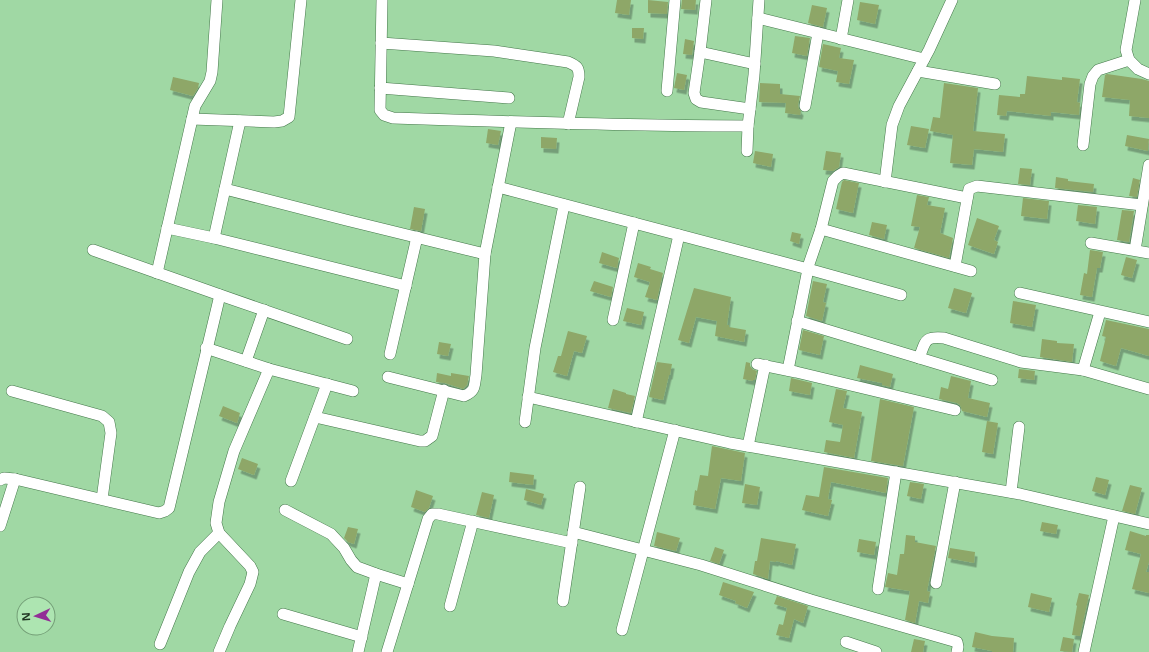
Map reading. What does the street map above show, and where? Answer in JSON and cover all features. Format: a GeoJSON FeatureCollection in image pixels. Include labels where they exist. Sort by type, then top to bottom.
{"type":"FeatureCollection","features":[{"type":"Feature","properties":{"kind":"street"},"geometry":{"type":"LineString","coordinates":[[157,273],[195,106],[210,81],[218,0]]}},
{"type":"Feature","properties":{"kind":"street"},"geometry":{"type":"LineString","coordinates":[[192,119],[274,122],[282,121],[289,117],[301,0]]}},
{"type":"Feature","properties":{"kind":"street"},"geometry":{"type":"LineString","coordinates":[[382,0],[380,110],[384,115],[393,118],[568,124],[748,126]]}},
{"type":"Feature","properties":{"kind":"street"},"geometry":{"type":"LineString","coordinates":[[667,91],[675,0]]}},
{"type":"Feature","properties":{"kind":"street"},"geometry":{"type":"LineString","coordinates":[[706,0],[694,93],[696,99],[702,102],[750,109]]}},
{"type":"Feature","properties":{"kind":"street"},"geometry":{"type":"LineString","coordinates":[[747,151],[759,0]]}},
{"type":"Feature","properties":{"kind":"street"},"geometry":{"type":"LineString","coordinates":[[841,39],[848,0]]}},
{"type":"Feature","properties":{"kind":"street"},"geometry":{"type":"LineString","coordinates":[[885,182],[892,125],[899,106],[924,59],[952,0]]}},
{"type":"Feature","properties":{"kind":"street"},"geometry":{"type":"LineString","coordinates":[[1135,0],[1126,50],[1129,60],[1138,69],[1149,74]]}},
{"type":"Feature","properties":{"kind":"street"},"geometry":{"type":"LineString","coordinates":[[758,18],[924,59]]}},
{"type":"Feature","properties":{"kind":"street"},"geometry":{"type":"LineString","coordinates":[[805,106],[818,33]]}},
{"type":"Feature","properties":{"kind":"street"},"geometry":{"type":"LineString","coordinates":[[381,43],[494,51],[568,62],[577,66],[580,77],[568,124]]}},
{"type":"Feature","properties":{"kind":"street"},"geometry":{"type":"LineString","coordinates":[[700,52],[755,64]]}},
{"type":"Feature","properties":{"kind":"street"},"geometry":{"type":"LineString","coordinates":[[1083,145],[1090,84],[1094,76],[1098,70],[1129,60]]}},
{"type":"Feature","properties":{"kind":"street"},"geometry":{"type":"LineString","coordinates":[[918,71],[995,84]]}},
{"type":"Feature","properties":{"kind":"street"},"geometry":{"type":"LineString","coordinates":[[380,88],[509,98]]}},
{"type":"Feature","properties":{"kind":"street"},"geometry":{"type":"LineString","coordinates":[[214,238],[240,121]]}},
{"type":"Feature","properties":{"kind":"street"},"geometry":{"type":"LineString","coordinates":[[388,377],[464,396],[471,393],[474,389],[485,254],[511,122]]}},
{"type":"Feature","properties":{"kind":"street"},"geometry":{"type":"LineString","coordinates":[[1134,250],[1149,165]]}},
{"type":"Feature","properties":{"kind":"street"},"geometry":{"type":"LineString","coordinates":[[788,370],[808,269],[821,229],[833,181],[838,176],[843,173],[967,198]]}},
{"type":"Feature","properties":{"kind":"street"},"geometry":{"type":"LineString","coordinates":[[955,266],[969,189],[977,186],[1142,206]]}},
{"type":"Feature","properties":{"kind":"street"},"geometry":{"type":"LineString","coordinates":[[498,187],[901,295]]}},
{"type":"Feature","properties":{"kind":"street"},"geometry":{"type":"LineString","coordinates":[[225,189],[485,254]]}},
{"type":"Feature","properties":{"kind":"street"},"geometry":{"type":"LineString","coordinates":[[525,422],[535,348],[564,205]]}},
{"type":"Feature","properties":{"kind":"street"},"geometry":{"type":"LineString","coordinates":[[613,320],[634,224]]}},
{"type":"Feature","properties":{"kind":"street"},"geometry":{"type":"LineString","coordinates":[[167,228],[214,238],[406,286]]}},
{"type":"Feature","properties":{"kind":"street"},"geometry":{"type":"LineString","coordinates":[[821,229],[971,271]]}},
{"type":"Feature","properties":{"kind":"street"},"geometry":{"type":"LineString","coordinates":[[636,422],[679,235]]}},
{"type":"Feature","properties":{"kind":"street"},"geometry":{"type":"LineString","coordinates":[[390,354],[417,237]]}},
{"type":"Feature","properties":{"kind":"street"},"geometry":{"type":"LineString","coordinates":[[1091,243],[1149,253]]}},
{"type":"Feature","properties":{"kind":"street"},"geometry":{"type":"LineString","coordinates":[[93,250],[347,339]]}},
{"type":"Feature","properties":{"kind":"street"},"geometry":{"type":"LineString","coordinates":[[1020,293],[1149,322]]}},
{"type":"Feature","properties":{"kind":"street"},"geometry":{"type":"LineString","coordinates":[[0,480],[4,478],[16,479],[158,513],[169,508],[206,348],[220,295]]}},
{"type":"Feature","properties":{"kind":"street"},"geometry":{"type":"LineString","coordinates":[[246,361],[264,310]]}},
{"type":"Feature","properties":{"kind":"street"},"geometry":{"type":"LineString","coordinates":[[1083,370],[1100,312]]}},
{"type":"Feature","properties":{"kind":"street"},"geometry":{"type":"LineString","coordinates":[[797,321],[992,380]]}},
{"type":"Feature","properties":{"kind":"street"},"geometry":{"type":"LineString","coordinates":[[918,358],[927,340],[933,337],[944,338],[1021,362],[1083,370],[1149,389]]}},
{"type":"Feature","properties":{"kind":"street"},"geometry":{"type":"LineString","coordinates":[[206,348],[269,369],[353,391]]}},
{"type":"Feature","properties":{"kind":"street"},"geometry":{"type":"LineString","coordinates":[[748,446],[761,364],[955,410]]}},
{"type":"Feature","properties":{"kind":"street"},"geometry":{"type":"LineString","coordinates":[[219,652],[250,584],[253,572],[250,566],[219,533],[216,523],[219,502],[234,451],[269,369]]}},
{"type":"Feature","properties":{"kind":"street"},"geometry":{"type":"LineString","coordinates":[[291,481],[327,384]]}},
{"type":"Feature","properties":{"kind":"street"},"geometry":{"type":"LineString","coordinates":[[315,416],[420,442],[425,441],[432,436],[444,390]]}},
{"type":"Feature","properties":{"kind":"street"},"geometry":{"type":"LineString","coordinates":[[12,391],[102,416],[109,422],[111,432],[102,499]]}},
{"type":"Feature","properties":{"kind":"street"},"geometry":{"type":"LineString","coordinates":[[528,397],[748,446],[1011,492],[1149,524]]}},
{"type":"Feature","properties":{"kind":"street"},"geometry":{"type":"LineString","coordinates":[[1011,492],[1019,427]]}},
{"type":"Feature","properties":{"kind":"street"},"geometry":{"type":"LineString","coordinates":[[622,630],[675,430]]}},
{"type":"Feature","properties":{"kind":"street"},"geometry":{"type":"LineString","coordinates":[[878,589],[896,472]]}},
{"type":"Feature","properties":{"kind":"street"},"geometry":{"type":"LineString","coordinates":[[0,526],[16,479]]}},
{"type":"Feature","properties":{"kind":"street"},"geometry":{"type":"LineString","coordinates":[[936,583],[955,482]]}},
{"type":"Feature","properties":{"kind":"street"},"geometry":{"type":"LineString","coordinates":[[563,601],[580,487]]}},
{"type":"Feature","properties":{"kind":"street"},"geometry":{"type":"LineString","coordinates":[[285,510],[332,534],[357,566],[376,574],[408,584]]}},
{"type":"Feature","properties":{"kind":"street"},"geometry":{"type":"LineString","coordinates":[[388,652],[428,518],[432,514],[438,514],[643,550],[701,565],[811,600],[957,642],[957,652]]}},
{"type":"Feature","properties":{"kind":"street"},"geometry":{"type":"LineString","coordinates":[[1084,652],[1114,516]]}},
{"type":"Feature","properties":{"kind":"street"},"geometry":{"type":"LineString","coordinates":[[450,606],[473,521]]}},
{"type":"Feature","properties":{"kind":"street"},"geometry":{"type":"LineString","coordinates":[[160,644],[189,572],[200,552],[219,533]]}},
{"type":"Feature","properties":{"kind":"street"},"geometry":{"type":"LineString","coordinates":[[358,652],[376,574]]}},
{"type":"Feature","properties":{"kind":"street"},"geometry":{"type":"LineString","coordinates":[[283,614],[362,637]]}},
{"type":"Feature","properties":{"kind":"street"},"geometry":{"type":"LineString","coordinates":[[846,642],[876,652]]}},
{"type":"Feature","properties":{"kind":"building"},"geometry":{"type":"Polygon","coordinates":[[[617,0],[631,0],[629,15],[615,13],[617,0]]]}},
{"type":"Feature","properties":{"kind":"building"},"geometry":{"type":"Polygon","coordinates":[[[648,0],[668,2],[667,14],[648,13],[648,0]]]}},
{"type":"Feature","properties":{"kind":"building"},"geometry":{"type":"Polygon","coordinates":[[[682,0],[696,0],[695,10],[681,9],[682,0]]]}},
{"type":"Feature","properties":{"kind":"building"},"geometry":{"type":"Polygon","coordinates":[[[860,2],[879,5],[875,24],[857,20],[860,2]]]}},
{"type":"Feature","properties":{"kind":"building"},"geometry":{"type":"Polygon","coordinates":[[[812,5],[827,8],[823,27],[808,23],[812,5]]]}},
{"type":"Feature","properties":{"kind":"building"},"geometry":{"type":"Polygon","coordinates":[[[632,28],[644,28],[643,39],[632,38],[632,28]]]}},
{"type":"Feature","properties":{"kind":"building"},"geometry":{"type":"Polygon","coordinates":[[[795,36],[810,38],[807,56],[792,53],[795,36]]]}},
{"type":"Feature","properties":{"kind":"building"},"geometry":{"type":"Polygon","coordinates":[[[685,39],[694,41],[692,55],[683,54],[685,39]]]}},
{"type":"Feature","properties":{"kind":"building"},"geometry":{"type":"Polygon","coordinates":[[[823,44],[841,48],[839,58],[854,60],[849,84],[836,82],[838,71],[819,67],[823,44]]]}},
{"type":"Feature","properties":{"kind":"building"},"geometry":{"type":"Polygon","coordinates":[[[677,73],[687,75],[684,90],[674,88],[677,73]]]}},
{"type":"Feature","properties":{"kind":"building"},"geometry":{"type":"Polygon","coordinates":[[[1107,74],[1149,81],[1149,118],[1129,116],[1130,100],[1102,97],[1105,75],[1107,74]]]}},
{"type":"Feature","properties":{"kind":"building"},"geometry":{"type":"Polygon","coordinates":[[[1027,76],[1062,80],[1062,77],[1080,79],[1077,102],[1080,103],[1079,115],[1051,112],[1051,116],[1007,111],[1006,116],[997,115],[999,95],[1020,97],[1020,94],[1025,94],[1027,76]]]}},
{"type":"Feature","properties":{"kind":"building"},"geometry":{"type":"Polygon","coordinates":[[[173,77],[199,83],[193,96],[170,90],[173,77]]]}},
{"type":"Feature","properties":{"kind":"building"},"geometry":{"type":"Polygon","coordinates":[[[760,83],[780,84],[780,94],[800,96],[798,105],[801,111],[800,115],[785,113],[786,103],[759,102],[760,83]]]}},
{"type":"Feature","properties":{"kind":"building"},"geometry":{"type":"Polygon","coordinates":[[[944,83],[978,88],[973,131],[1005,134],[1003,152],[974,149],[972,165],[950,163],[953,135],[930,131],[933,117],[940,118],[944,83]]]}},
{"type":"Feature","properties":{"kind":"building"},"geometry":{"type":"Polygon","coordinates":[[[911,126],[929,129],[925,148],[907,145],[911,126]]]}},
{"type":"Feature","properties":{"kind":"building"},"geometry":{"type":"Polygon","coordinates":[[[488,129],[501,131],[498,145],[486,143],[488,129]]]}},
{"type":"Feature","properties":{"kind":"building"},"geometry":{"type":"Polygon","coordinates":[[[1127,135],[1149,139],[1148,151],[1125,146],[1127,135]]]}},
{"type":"Feature","properties":{"kind":"building"},"geometry":{"type":"Polygon","coordinates":[[[541,137],[557,138],[556,149],[541,148],[541,137]]]}},
{"type":"Feature","properties":{"kind":"building"},"geometry":{"type":"Polygon","coordinates":[[[755,151],[773,154],[771,167],[753,163],[755,151]]]}},
{"type":"Feature","properties":{"kind":"building"},"geometry":{"type":"Polygon","coordinates":[[[826,151],[841,153],[839,167],[833,171],[823,170],[826,151]]]}},
{"type":"Feature","properties":{"kind":"building"},"geometry":{"type":"Polygon","coordinates":[[[1020,168],[1032,169],[1030,185],[1018,184],[1020,168]]]}},
{"type":"Feature","properties":{"kind":"building"},"geometry":{"type":"Polygon","coordinates":[[[1056,177],[1068,179],[1068,181],[1094,184],[1093,192],[1055,188],[1056,177]]]}},
{"type":"Feature","properties":{"kind":"building"},"geometry":{"type":"Polygon","coordinates":[[[1133,178],[1140,180],[1137,197],[1129,196],[1133,178]]]}},
{"type":"Feature","properties":{"kind":"building"},"geometry":{"type":"Polygon","coordinates":[[[844,180],[859,183],[853,213],[836,209],[842,182],[844,180]]]}},
{"type":"Feature","properties":{"kind":"building"},"geometry":{"type":"Polygon","coordinates":[[[917,195],[929,197],[927,205],[945,208],[940,233],[953,238],[949,258],[914,248],[920,227],[911,226],[917,195]]]}},
{"type":"Feature","properties":{"kind":"building"},"geometry":{"type":"Polygon","coordinates":[[[1023,198],[1049,201],[1047,219],[1021,216],[1023,198]]]}},
{"type":"Feature","properties":{"kind":"building"},"geometry":{"type":"Polygon","coordinates":[[[1078,205],[1097,207],[1095,224],[1076,221],[1078,205]]]}},
{"type":"Feature","properties":{"kind":"building"},"geometry":{"type":"Polygon","coordinates":[[[414,207],[425,209],[421,231],[410,229],[414,207]]]}},
{"type":"Feature","properties":{"kind":"building"},"geometry":{"type":"Polygon","coordinates":[[[1122,210],[1134,211],[1129,242],[1117,240],[1122,210]]]}},
{"type":"Feature","properties":{"kind":"building"},"geometry":{"type":"Polygon","coordinates":[[[977,218],[999,226],[994,240],[998,242],[994,254],[968,245],[977,218]]]}},
{"type":"Feature","properties":{"kind":"building"},"geometry":{"type":"Polygon","coordinates":[[[872,222],[887,225],[884,239],[869,235],[872,222]]]}},
{"type":"Feature","properties":{"kind":"building"},"geometry":{"type":"Polygon","coordinates":[[[792,232],[801,234],[799,244],[790,241],[792,232]]]}},
{"type":"Feature","properties":{"kind":"building"},"geometry":{"type":"Polygon","coordinates":[[[1090,250],[1103,252],[1100,268],[1097,268],[1092,297],[1080,295],[1084,273],[1087,274],[1090,250]]]}},
{"type":"Feature","properties":{"kind":"building"},"geometry":{"type":"Polygon","coordinates":[[[602,252],[619,258],[617,268],[599,263],[602,252]]]}},
{"type":"Feature","properties":{"kind":"building"},"geometry":{"type":"Polygon","coordinates":[[[1126,257],[1137,260],[1132,278],[1121,275],[1126,257]]]}},
{"type":"Feature","properties":{"kind":"building"},"geometry":{"type":"Polygon","coordinates":[[[638,263],[663,273],[657,300],[645,297],[650,282],[634,277],[638,263]]]}},
{"type":"Feature","properties":{"kind":"building"},"geometry":{"type":"Polygon","coordinates":[[[594,281],[613,287],[611,297],[590,291],[594,281]]]}},
{"type":"Feature","properties":{"kind":"building"},"geometry":{"type":"Polygon","coordinates":[[[813,281],[827,284],[823,302],[826,303],[822,321],[806,316],[813,281]]]}},
{"type":"Feature","properties":{"kind":"building"},"geometry":{"type":"Polygon","coordinates":[[[694,288],[731,297],[727,325],[729,325],[729,327],[746,330],[744,342],[715,336],[717,321],[696,317],[689,343],[678,340],[694,288]]]}},
{"type":"Feature","properties":{"kind":"building"},"geometry":{"type":"Polygon","coordinates":[[[954,288],[972,293],[966,313],[948,308],[954,288]]]}},
{"type":"Feature","properties":{"kind":"building"},"geometry":{"type":"Polygon","coordinates":[[[1013,301],[1036,305],[1032,327],[1010,323],[1013,301]]]}},
{"type":"Feature","properties":{"kind":"building"},"geometry":{"type":"Polygon","coordinates":[[[627,308],[644,312],[641,325],[623,321],[627,308]]]}},
{"type":"Feature","properties":{"kind":"building"},"geometry":{"type":"Polygon","coordinates":[[[1106,320],[1149,329],[1149,356],[1121,348],[1116,366],[1100,361],[1106,337],[1102,336],[1106,320]]]}},
{"type":"Feature","properties":{"kind":"building"},"geometry":{"type":"Polygon","coordinates":[[[803,330],[824,336],[820,355],[799,350],[803,330]]]}},
{"type":"Feature","properties":{"kind":"building"},"geometry":{"type":"Polygon","coordinates":[[[568,331],[587,336],[582,353],[574,351],[567,376],[553,372],[558,356],[561,356],[568,331]]]}},
{"type":"Feature","properties":{"kind":"building"},"geometry":{"type":"Polygon","coordinates":[[[1042,339],[1057,341],[1057,343],[1074,344],[1072,362],[1040,357],[1042,339]]]}},
{"type":"Feature","properties":{"kind":"building"},"geometry":{"type":"Polygon","coordinates":[[[439,342],[451,344],[448,356],[437,354],[439,342]]]}},
{"type":"Feature","properties":{"kind":"building"},"geometry":{"type":"Polygon","coordinates":[[[657,362],[672,364],[663,400],[649,397],[657,362]]]}},
{"type":"Feature","properties":{"kind":"building"},"geometry":{"type":"Polygon","coordinates":[[[746,362],[750,363],[752,369],[757,371],[755,380],[753,381],[743,379],[746,362]]]}},
{"type":"Feature","properties":{"kind":"building"},"geometry":{"type":"Polygon","coordinates":[[[860,365],[893,374],[890,387],[882,385],[882,383],[857,378],[860,365]]]}},
{"type":"Feature","properties":{"kind":"building"},"geometry":{"type":"Polygon","coordinates":[[[1019,369],[1035,371],[1034,380],[1018,378],[1019,369]]]}},
{"type":"Feature","properties":{"kind":"building"},"geometry":{"type":"Polygon","coordinates":[[[437,373],[451,376],[451,373],[469,376],[467,385],[463,389],[445,383],[436,382],[437,373]]]}},
{"type":"Feature","properties":{"kind":"building"},"geometry":{"type":"Polygon","coordinates":[[[951,376],[971,381],[968,398],[990,403],[987,417],[962,411],[960,405],[957,403],[939,399],[941,387],[948,389],[951,376]]]}},
{"type":"Feature","properties":{"kind":"building"},"geometry":{"type":"Polygon","coordinates":[[[791,378],[812,383],[810,395],[789,391],[791,378]]]}},
{"type":"Feature","properties":{"kind":"building"},"geometry":{"type":"Polygon","coordinates":[[[613,389],[635,396],[631,413],[608,408],[613,389]]]}},
{"type":"Feature","properties":{"kind":"building"},"geometry":{"type":"Polygon","coordinates":[[[836,389],[847,391],[843,408],[862,412],[854,458],[824,452],[826,440],[840,442],[843,425],[829,422],[836,389]]]}},
{"type":"Feature","properties":{"kind":"building"},"geometry":{"type":"Polygon","coordinates":[[[880,399],[914,407],[903,466],[871,461],[880,399]]]}},
{"type":"Feature","properties":{"kind":"building"},"geometry":{"type":"Polygon","coordinates":[[[223,406],[240,413],[237,423],[219,416],[223,406]]]}},
{"type":"Feature","properties":{"kind":"building"},"geometry":{"type":"Polygon","coordinates":[[[987,421],[998,423],[993,454],[982,452],[987,421]]]}},
{"type":"Feature","properties":{"kind":"building"},"geometry":{"type":"Polygon","coordinates":[[[712,446],[745,453],[741,481],[721,478],[715,509],[693,505],[695,490],[697,491],[700,475],[708,476],[712,446]]]}},
{"type":"Feature","properties":{"kind":"building"},"geometry":{"type":"Polygon","coordinates":[[[242,458],[258,464],[254,475],[238,469],[242,458]]]}},
{"type":"Feature","properties":{"kind":"building"},"geometry":{"type":"Polygon","coordinates":[[[824,467],[888,478],[886,493],[831,482],[828,499],[832,500],[828,516],[802,510],[806,495],[819,497],[824,467]]]}},
{"type":"Feature","properties":{"kind":"building"},"geometry":{"type":"Polygon","coordinates":[[[510,472],[534,475],[533,485],[509,482],[510,472]]]}},
{"type":"Feature","properties":{"kind":"building"},"geometry":{"type":"Polygon","coordinates":[[[1096,477],[1109,480],[1105,495],[1092,491],[1096,477]]]}},
{"type":"Feature","properties":{"kind":"building"},"geometry":{"type":"Polygon","coordinates":[[[910,482],[924,484],[921,499],[907,496],[910,482]]]}},
{"type":"Feature","properties":{"kind":"building"},"geometry":{"type":"Polygon","coordinates":[[[745,484],[760,487],[757,505],[742,503],[745,484]]]}},
{"type":"Feature","properties":{"kind":"building"},"geometry":{"type":"Polygon","coordinates":[[[1130,485],[1142,488],[1135,514],[1122,511],[1130,485]]]}},
{"type":"Feature","properties":{"kind":"building"},"geometry":{"type":"Polygon","coordinates":[[[526,489],[544,494],[541,505],[524,500],[526,489]]]}},
{"type":"Feature","properties":{"kind":"building"},"geometry":{"type":"Polygon","coordinates":[[[416,490],[433,496],[429,508],[425,512],[411,507],[416,490]]]}},
{"type":"Feature","properties":{"kind":"building"},"geometry":{"type":"Polygon","coordinates":[[[482,492],[494,495],[489,518],[476,515],[482,492]]]}},
{"type":"Feature","properties":{"kind":"building"},"geometry":{"type":"Polygon","coordinates":[[[1042,522],[1058,525],[1056,534],[1040,531],[1042,522]]]}},
{"type":"Feature","properties":{"kind":"building"},"geometry":{"type":"Polygon","coordinates":[[[348,527],[358,529],[354,544],[348,542],[344,538],[348,527]]]}},
{"type":"Feature","properties":{"kind":"building"},"geometry":{"type":"Polygon","coordinates":[[[1130,531],[1146,536],[1149,535],[1149,562],[1146,572],[1149,572],[1149,593],[1132,589],[1141,554],[1125,550],[1130,531]]]}},
{"type":"Feature","properties":{"kind":"building"},"geometry":{"type":"Polygon","coordinates":[[[657,532],[680,538],[676,551],[654,546],[657,532]]]}},
{"type":"Feature","properties":{"kind":"building"},"geometry":{"type":"Polygon","coordinates":[[[906,535],[915,536],[915,542],[936,546],[927,591],[930,592],[928,603],[919,601],[915,623],[905,620],[910,591],[885,587],[888,573],[897,575],[900,554],[904,554],[906,535]]]}},
{"type":"Feature","properties":{"kind":"building"},"geometry":{"type":"Polygon","coordinates":[[[761,538],[796,544],[792,565],[770,561],[768,579],[753,574],[761,538]]]}},
{"type":"Feature","properties":{"kind":"building"},"geometry":{"type":"Polygon","coordinates":[[[859,539],[876,542],[874,555],[857,552],[859,539]]]}},
{"type":"Feature","properties":{"kind":"building"},"geometry":{"type":"Polygon","coordinates":[[[715,547],[724,550],[719,564],[710,561],[715,547]]]}},
{"type":"Feature","properties":{"kind":"building"},"geometry":{"type":"Polygon","coordinates":[[[950,548],[975,552],[974,563],[948,558],[950,548]]]}},
{"type":"Feature","properties":{"kind":"building"},"geometry":{"type":"Polygon","coordinates":[[[723,582],[754,592],[747,608],[735,603],[736,601],[719,595],[723,582]]]}},
{"type":"Feature","properties":{"kind":"building"},"geometry":{"type":"Polygon","coordinates":[[[1031,593],[1052,598],[1049,612],[1028,607],[1031,593]]]}},
{"type":"Feature","properties":{"kind":"building"},"geometry":{"type":"Polygon","coordinates":[[[1079,593],[1089,595],[1080,636],[1072,635],[1079,593]]]}},
{"type":"Feature","properties":{"kind":"building"},"geometry":{"type":"Polygon","coordinates":[[[777,596],[808,606],[803,623],[794,619],[789,638],[776,635],[779,624],[783,625],[787,608],[774,604],[777,596]]]}},
{"type":"Feature","properties":{"kind":"building"},"geometry":{"type":"Polygon","coordinates":[[[975,632],[992,636],[1014,638],[1013,652],[992,652],[972,647],[975,632]]]}},
{"type":"Feature","properties":{"kind":"building"},"geometry":{"type":"Polygon","coordinates":[[[1063,637],[1074,639],[1072,652],[1060,651],[1063,637]]]}},
{"type":"Feature","properties":{"kind":"building"},"geometry":{"type":"Polygon","coordinates":[[[914,639],[925,641],[923,652],[911,652],[914,639]]]}}]}
